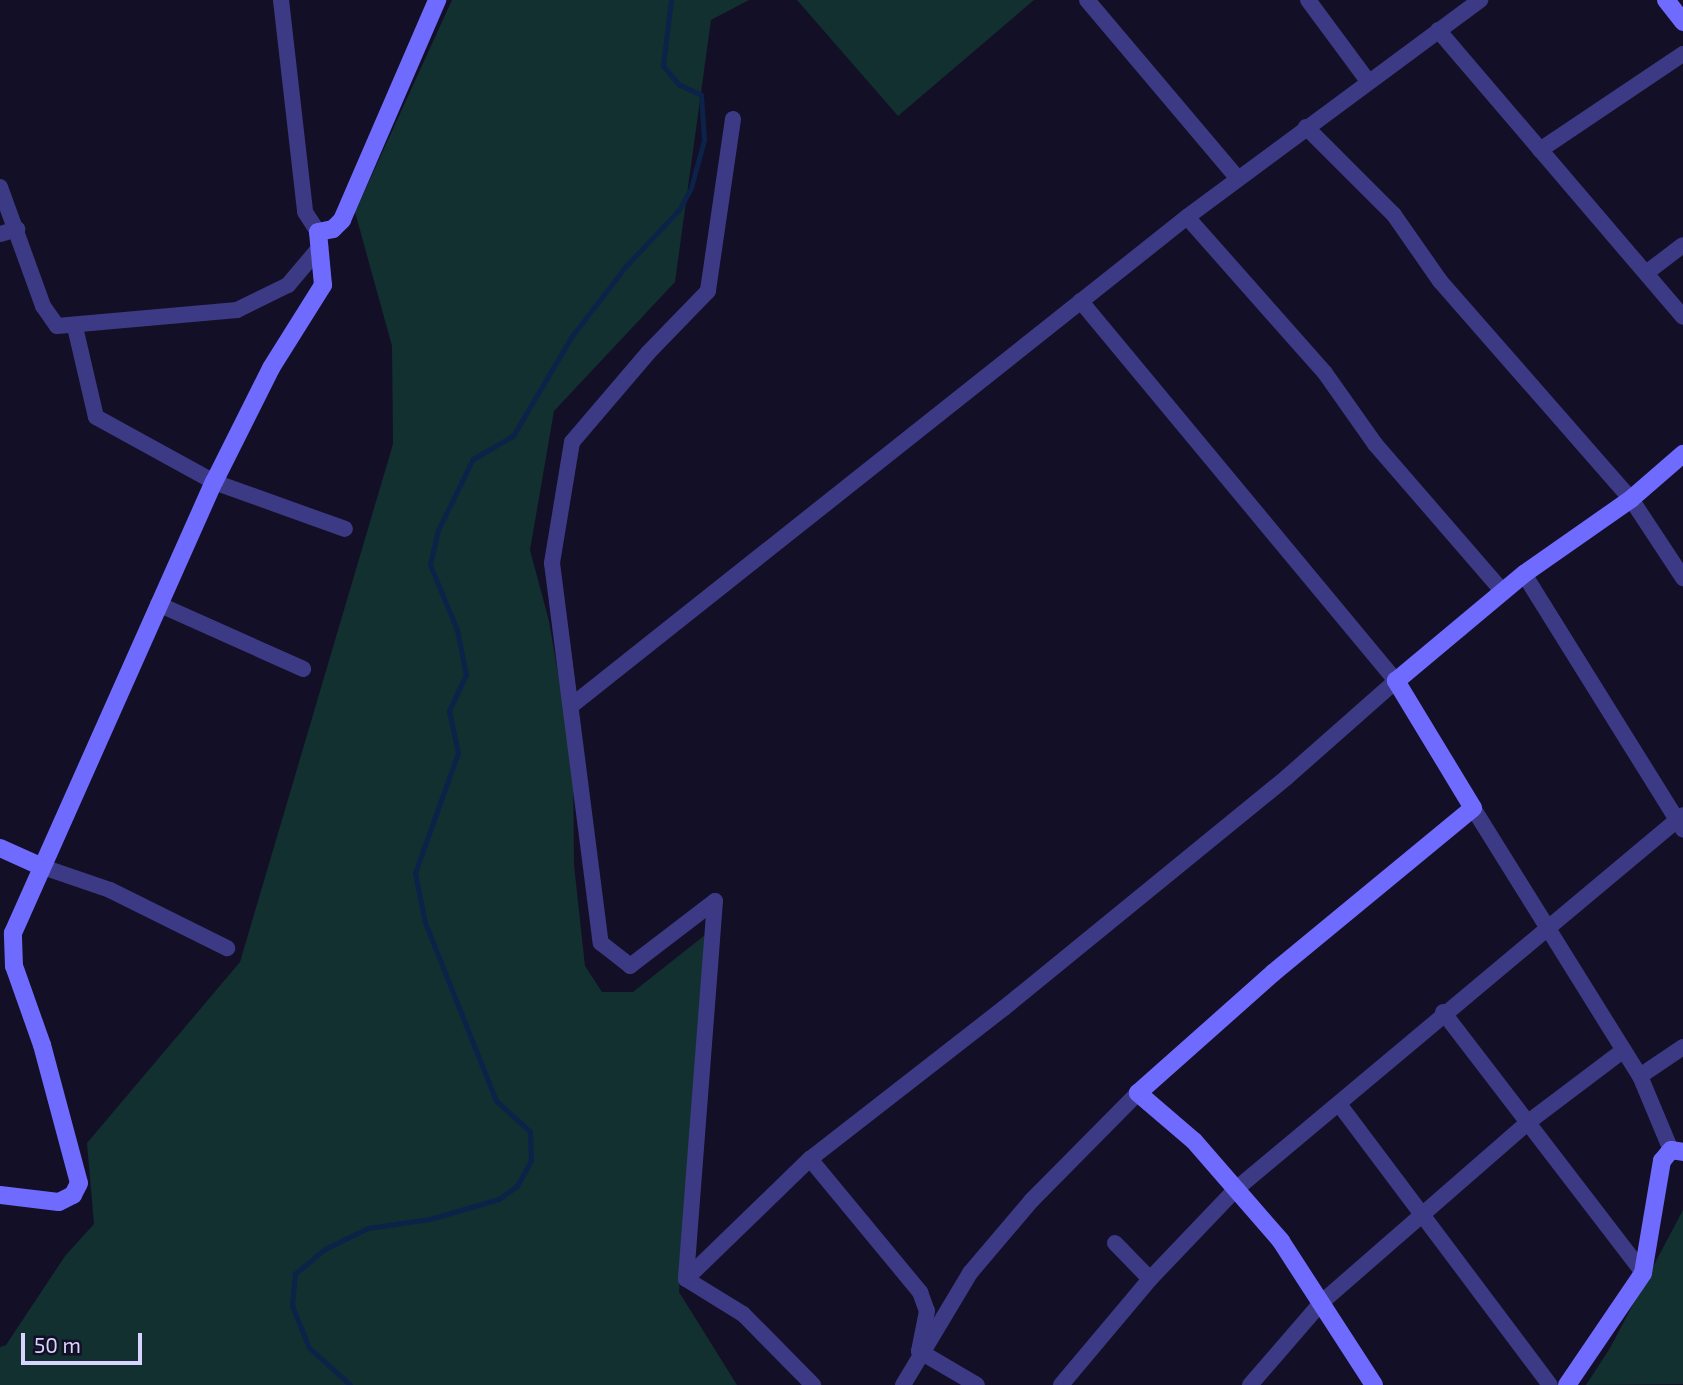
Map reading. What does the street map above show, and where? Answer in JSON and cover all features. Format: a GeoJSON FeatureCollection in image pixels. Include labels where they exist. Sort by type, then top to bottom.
{"type":"FeatureCollection","features":[{"type":"Feature","properties":{"kind":"street"},"geometry":{"type":"LineString","coordinates":[[0,1195],[59,1202],[73,1195],[79,1183],[42,1045],[14,966],[13,933],[40,866],[214,482],[271,368],[323,285],[319,240],[305,212],[281,0]]}},
{"type":"Feature","properties":{"kind":"street"},"geometry":{"type":"LineString","coordinates":[[0,187],[43,306],[57,326],[75,327],[237,310],[288,285],[319,240],[342,220],[437,0]]}},
{"type":"Feature","properties":{"kind":"street"},"geometry":{"type":"LineString","coordinates":[[1087,0],[1238,178]]}},
{"type":"Feature","properties":{"kind":"street"},"geometry":{"type":"LineString","coordinates":[[1308,0],[1368,81]]}},
{"type":"Feature","properties":{"kind":"street"},"geometry":{"type":"LineString","coordinates":[[571,706],[1187,217],[1480,0]]}},
{"type":"Feature","properties":{"kind":"street"},"geometry":{"type":"LineString","coordinates":[[1667,0],[1683,22]]}},
{"type":"Feature","properties":{"kind":"street"},"geometry":{"type":"LineString","coordinates":[[1437,30],[1683,317]]}},
{"type":"Feature","properties":{"kind":"street"},"geometry":{"type":"LineString","coordinates":[[1540,150],[1683,54]]}},
{"type":"Feature","properties":{"kind":"street"},"geometry":{"type":"LineString","coordinates":[[686,1279],[715,901],[631,966],[601,943],[552,564],[572,442],[648,353],[708,291],[733,120]]}},
{"type":"Feature","properties":{"kind":"street"},"geometry":{"type":"LineString","coordinates":[[1306,127],[1394,215],[1440,281],[1631,499],[1683,578]]}},
{"type":"Feature","properties":{"kind":"street"},"geometry":{"type":"LineString","coordinates":[[1187,217],[1325,373],[1375,444],[1503,592]]}},
{"type":"Feature","properties":{"kind":"street"},"geometry":{"type":"LineString","coordinates":[[0,234],[17,229]]}},
{"type":"Feature","properties":{"kind":"street"},"geometry":{"type":"LineString","coordinates":[[1646,273],[1683,245]]}},
{"type":"Feature","properties":{"kind":"street"},"geometry":{"type":"LineString","coordinates":[[1081,301],[1396,681],[1640,1076],[1677,1151],[1662,1161],[1643,1273],[1567,1385]]}},
{"type":"Feature","properties":{"kind":"street"},"geometry":{"type":"LineString","coordinates":[[75,327],[96,417],[214,482],[345,529]]}},
{"type":"Feature","properties":{"kind":"street"},"geometry":{"type":"LineString","coordinates":[[686,1279],[810,1159],[975,1032],[1287,777],[1524,574],[1631,499],[1683,454]]}},
{"type":"Feature","properties":{"kind":"street"},"geometry":{"type":"LineString","coordinates":[[1061,1385],[1150,1279],[1235,1190],[1546,925],[1681,821],[1524,574]]}},
{"type":"Feature","properties":{"kind":"street"},"geometry":{"type":"LineString","coordinates":[[158,604],[303,669]]}},
{"type":"Feature","properties":{"kind":"street"},"geometry":{"type":"LineString","coordinates":[[903,1385],[919,1352],[970,1273],[1032,1200],[1138,1093],[1273,973],[1472,808]]}},
{"type":"Feature","properties":{"kind":"street"},"geometry":{"type":"LineString","coordinates":[[0,848],[40,866],[110,890],[227,948]]}},
{"type":"Feature","properties":{"kind":"street"},"geometry":{"type":"LineString","coordinates":[[1443,1012],[1643,1273]]}},
{"type":"Feature","properties":{"kind":"street"},"geometry":{"type":"LineString","coordinates":[[1640,1076],[1683,1047]]}},
{"type":"Feature","properties":{"kind":"street"},"geometry":{"type":"LineString","coordinates":[[1250,1385],[1322,1301],[1527,1123],[1624,1050]]}},
{"type":"Feature","properties":{"kind":"street"},"geometry":{"type":"LineString","coordinates":[[1138,1093],[1195,1140],[1281,1241],[1374,1385]]}},
{"type":"Feature","properties":{"kind":"street"},"geometry":{"type":"LineString","coordinates":[[1339,1104],[1550,1385]]}},
{"type":"Feature","properties":{"kind":"street"},"geometry":{"type":"LineString","coordinates":[[810,1159],[919,1292],[927,1311],[919,1352]]}},
{"type":"Feature","properties":{"kind":"street"},"geometry":{"type":"LineString","coordinates":[[1115,1243],[1150,1279]]}},
{"type":"Feature","properties":{"kind":"street"},"geometry":{"type":"LineString","coordinates":[[686,1279],[743,1314],[813,1385]]}},
{"type":"Feature","properties":{"kind":"street"},"geometry":{"type":"LineString","coordinates":[[919,1352],[977,1385]]}},
{"type":"Feature","properties":{"kind":"green space"},"geometry":{"type":"Polygon","coordinates":[[[452,0],[749,0],[711,20],[675,282],[554,411],[530,550],[549,621],[573,761],[574,865],[585,966],[602,992],[633,992],[705,935],[679,1292],[737,1385],[0,1385],[0,1347],[6,1345],[65,1256],[94,1224],[87,1143],[240,962],[393,444],[392,346],[355,212],[452,0]]]}},
{"type":"Feature","properties":{"kind":"green space"},"geometry":{"type":"Polygon","coordinates":[[[797,0],[1034,0],[898,116],[797,0]]]}},
{"type":"Feature","properties":{"kind":"green space"},"geometry":{"type":"Polygon","coordinates":[[[1683,1210],[1683,1384],[1586,1385],[1610,1348],[1683,1210]]]}},
{"type":"Feature","properties":{"kind":"waterway"},"geometry":{"type":"LineString","coordinates":[[350,1385],[309,1348],[292,1306],[295,1274],[325,1249],[368,1228],[430,1219],[499,1199],[517,1186],[531,1161],[530,1132],[496,1101],[425,923],[415,873],[458,753],[449,711],[466,675],[457,630],[430,565],[438,530],[473,459],[513,436],[572,336],[626,266],[679,210],[691,188],[704,140],[701,95],[679,85],[663,66],[671,0]]}}]}
